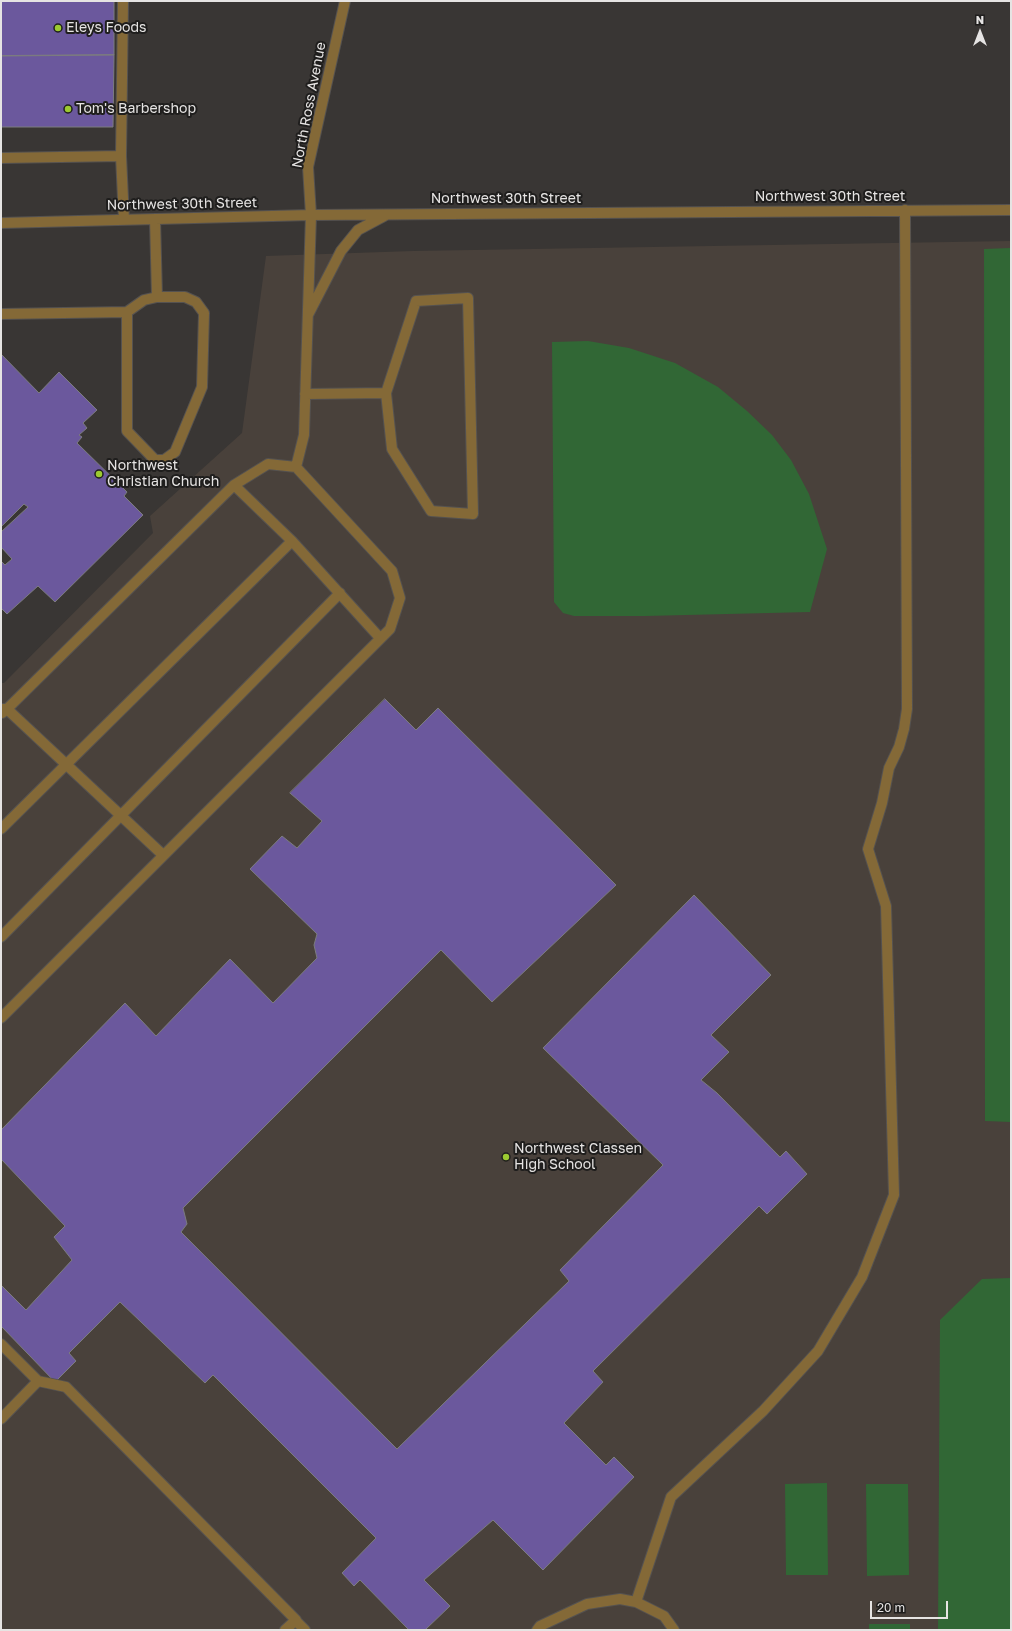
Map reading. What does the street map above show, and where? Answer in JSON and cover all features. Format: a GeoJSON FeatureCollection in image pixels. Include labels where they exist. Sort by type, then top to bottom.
{"type":"FeatureCollection","features":[{"type":"Feature","properties":{"kind":"street"},"geometry":{"type":"LineString","coordinates":[[123,1],[121,156],[124,220]]}},
{"type":"Feature","properties":{"kind":"street","name":"North Ross Avenue"},"geometry":{"type":"LineString","coordinates":[[296,467],[304,435],[310,215],[308,167],[345,1]]}},
{"type":"Feature","properties":{"kind":"street"},"geometry":{"type":"LineString","coordinates":[[1,158],[121,156]]}},
{"type":"Feature","properties":{"kind":"street"},"geometry":{"type":"LineString","coordinates":[[636,1602],[671,1497],[763,1411],[818,1351],[862,1277],[894,1195],[886,906],[868,849],[882,803],[889,768],[899,747],[907,708],[906,210]]}},
{"type":"Feature","properties":{"kind":"street","name":"Northwest 30th Street"},"geometry":{"type":"LineString","coordinates":[[1,223],[387,214],[1011,210]]}},
{"type":"Feature","properties":{"kind":"street"},"geometry":{"type":"LineString","coordinates":[[307,317],[341,251],[358,230],[387,214]]}},
{"type":"Feature","properties":{"kind":"street"},"geometry":{"type":"LineString","coordinates":[[155,219],[157,296]]}},
{"type":"Feature","properties":{"kind":"street"},"geometry":{"type":"LineString","coordinates":[[1,314],[128,312],[144,300],[157,296],[185,296],[196,302],[204,313],[202,387],[176,452],[164,460],[155,460],[127,431],[128,312]]}},
{"type":"Feature","properties":{"kind":"street"},"geometry":{"type":"LineString","coordinates":[[468,298],[473,514],[431,511],[392,449],[386,393],[416,301],[468,298]]}},
{"type":"Feature","properties":{"kind":"street"},"geometry":{"type":"LineString","coordinates":[[305,394],[386,393]]}},
{"type":"Feature","properties":{"kind":"street"},"geometry":{"type":"LineString","coordinates":[[1,1018],[390,629],[400,598],[392,571],[296,467],[268,464],[234,485],[3,711],[66,765],[163,855]]}},
{"type":"Feature","properties":{"kind":"street"},"geometry":{"type":"LineString","coordinates":[[234,485],[292,541],[380,638]]}},
{"type":"Feature","properties":{"kind":"street"},"geometry":{"type":"LineString","coordinates":[[1,829],[292,541]]}},
{"type":"Feature","properties":{"kind":"street"},"geometry":{"type":"LineString","coordinates":[[1,937],[340,593]]}},
{"type":"Feature","properties":{"kind":"street"},"geometry":{"type":"LineString","coordinates":[[1,1344],[38,1381],[66,1387],[305,1630]]}},
{"type":"Feature","properties":{"kind":"street"},"geometry":{"type":"LineString","coordinates":[[1,1419],[38,1381]]}},
{"type":"Feature","properties":{"kind":"street"},"geometry":{"type":"LineString","coordinates":[[538,1630],[540,1626],[587,1604],[620,1600],[636,1602],[664,1616],[674,1630]]}},
{"type":"Feature","properties":{"kind":"street"},"geometry":{"type":"LineString","coordinates":[[285,1630],[296,1621]]}},
{"type":"Feature","properties":{"kind":"shaded area","name":"Northwest Classen High School"},"geometry":{"type":"Polygon","coordinates":[[[1011,241],[1011,1630],[1,1630],[1,683],[4,683],[153,533],[150,516],[242,433],[266,256],[413,251],[1011,241]]]}},
{"type":"Feature","properties":{"kind":"green space"},"geometry":{"type":"Polygon","coordinates":[[[1011,248],[1011,1122],[985,1121],[984,249],[1011,248]]]}},
{"type":"Feature","properties":{"kind":"green space"},"geometry":{"type":"Polygon","coordinates":[[[588,341],[629,348],[675,363],[718,387],[747,411],[772,435],[791,460],[809,494],[827,549],[810,612],[645,616],[574,616],[563,613],[554,602],[552,342],[588,341]]]}},
{"type":"Feature","properties":{"kind":"green space"},"geometry":{"type":"Polygon","coordinates":[[[1011,1278],[1011,1630],[938,1630],[940,1320],[982,1279],[1011,1278]]]}},
{"type":"Feature","properties":{"kind":"green space"},"geometry":{"type":"Polygon","coordinates":[[[827,1483],[828,1575],[786,1575],[785,1484],[827,1483]]]}},
{"type":"Feature","properties":{"kind":"green space"},"geometry":{"type":"Polygon","coordinates":[[[866,1484],[908,1484],[909,1575],[867,1576],[866,1484]]]}},
{"type":"Feature","properties":{"kind":"green space"},"geometry":{"type":"Polygon","coordinates":[[[869,1624],[910,1624],[910,1630],[869,1630],[869,1624]]]}},
{"type":"Feature","properties":{"kind":"building","name":"Eleys Foods"},"geometry":{"type":"Polygon","coordinates":[[[1,1],[114,1],[114,55],[1,56],[1,1]]]}},
{"type":"Feature","properties":{"kind":"building"},"geometry":{"type":"Polygon","coordinates":[[[114,55],[113,127],[1,127],[1,56],[114,55]]]}},
{"type":"Feature","properties":{"kind":"building"},"geometry":{"type":"Polygon","coordinates":[[[1,354],[39,393],[59,372],[97,410],[83,423],[87,428],[79,435],[82,437],[77,443],[127,492],[124,496],[143,515],[55,602],[38,586],[7,614],[1,608],[1,561],[5,565],[12,559],[1,547],[1,532],[28,507],[24,504],[1,527],[1,354]]]}},
{"type":"Feature","properties":{"kind":"building"},"geometry":{"type":"Polygon","coordinates":[[[385,699],[416,730],[438,708],[616,885],[492,1002],[441,950],[183,1208],[187,1224],[181,1232],[397,1449],[569,1281],[560,1270],[663,1165],[543,1048],[694,895],[771,975],[711,1035],[729,1052],[701,1080],[717,1093],[780,1157],[786,1151],[807,1174],[767,1214],[759,1206],[593,1371],[603,1382],[564,1423],[606,1465],[614,1457],[634,1477],[543,1570],[493,1520],[424,1580],[450,1606],[425,1630],[409,1630],[360,1580],[354,1586],[342,1573],[376,1538],[213,1375],[205,1383],[120,1302],[69,1353],[76,1361],[55,1382],[1,1326],[1,1285],[26,1310],[72,1260],[54,1237],[65,1226],[1,1159],[1,1130],[125,1003],[156,1036],[230,959],[273,1003],[317,958],[314,945],[317,934],[250,869],[282,836],[297,848],[322,821],[290,793],[385,699]]]}},
{"type":"Feature","properties":{"kind":"place","name":"Eleys Foods"},"geometry":{"type":"Point","coordinates":[58,28]}},
{"type":"Feature","properties":{"kind":"place","name":"Tom's Barbershop"},"geometry":{"type":"Point","coordinates":[68,109]}},
{"type":"Feature","properties":{"kind":"place","name":"Northwest Christian Church"},"geometry":{"type":"Point","coordinates":[99,474]}},
{"type":"Feature","properties":{"kind":"place","name":"Northwest Classen High School"},"geometry":{"type":"Point","coordinates":[506,1157]}}]}
